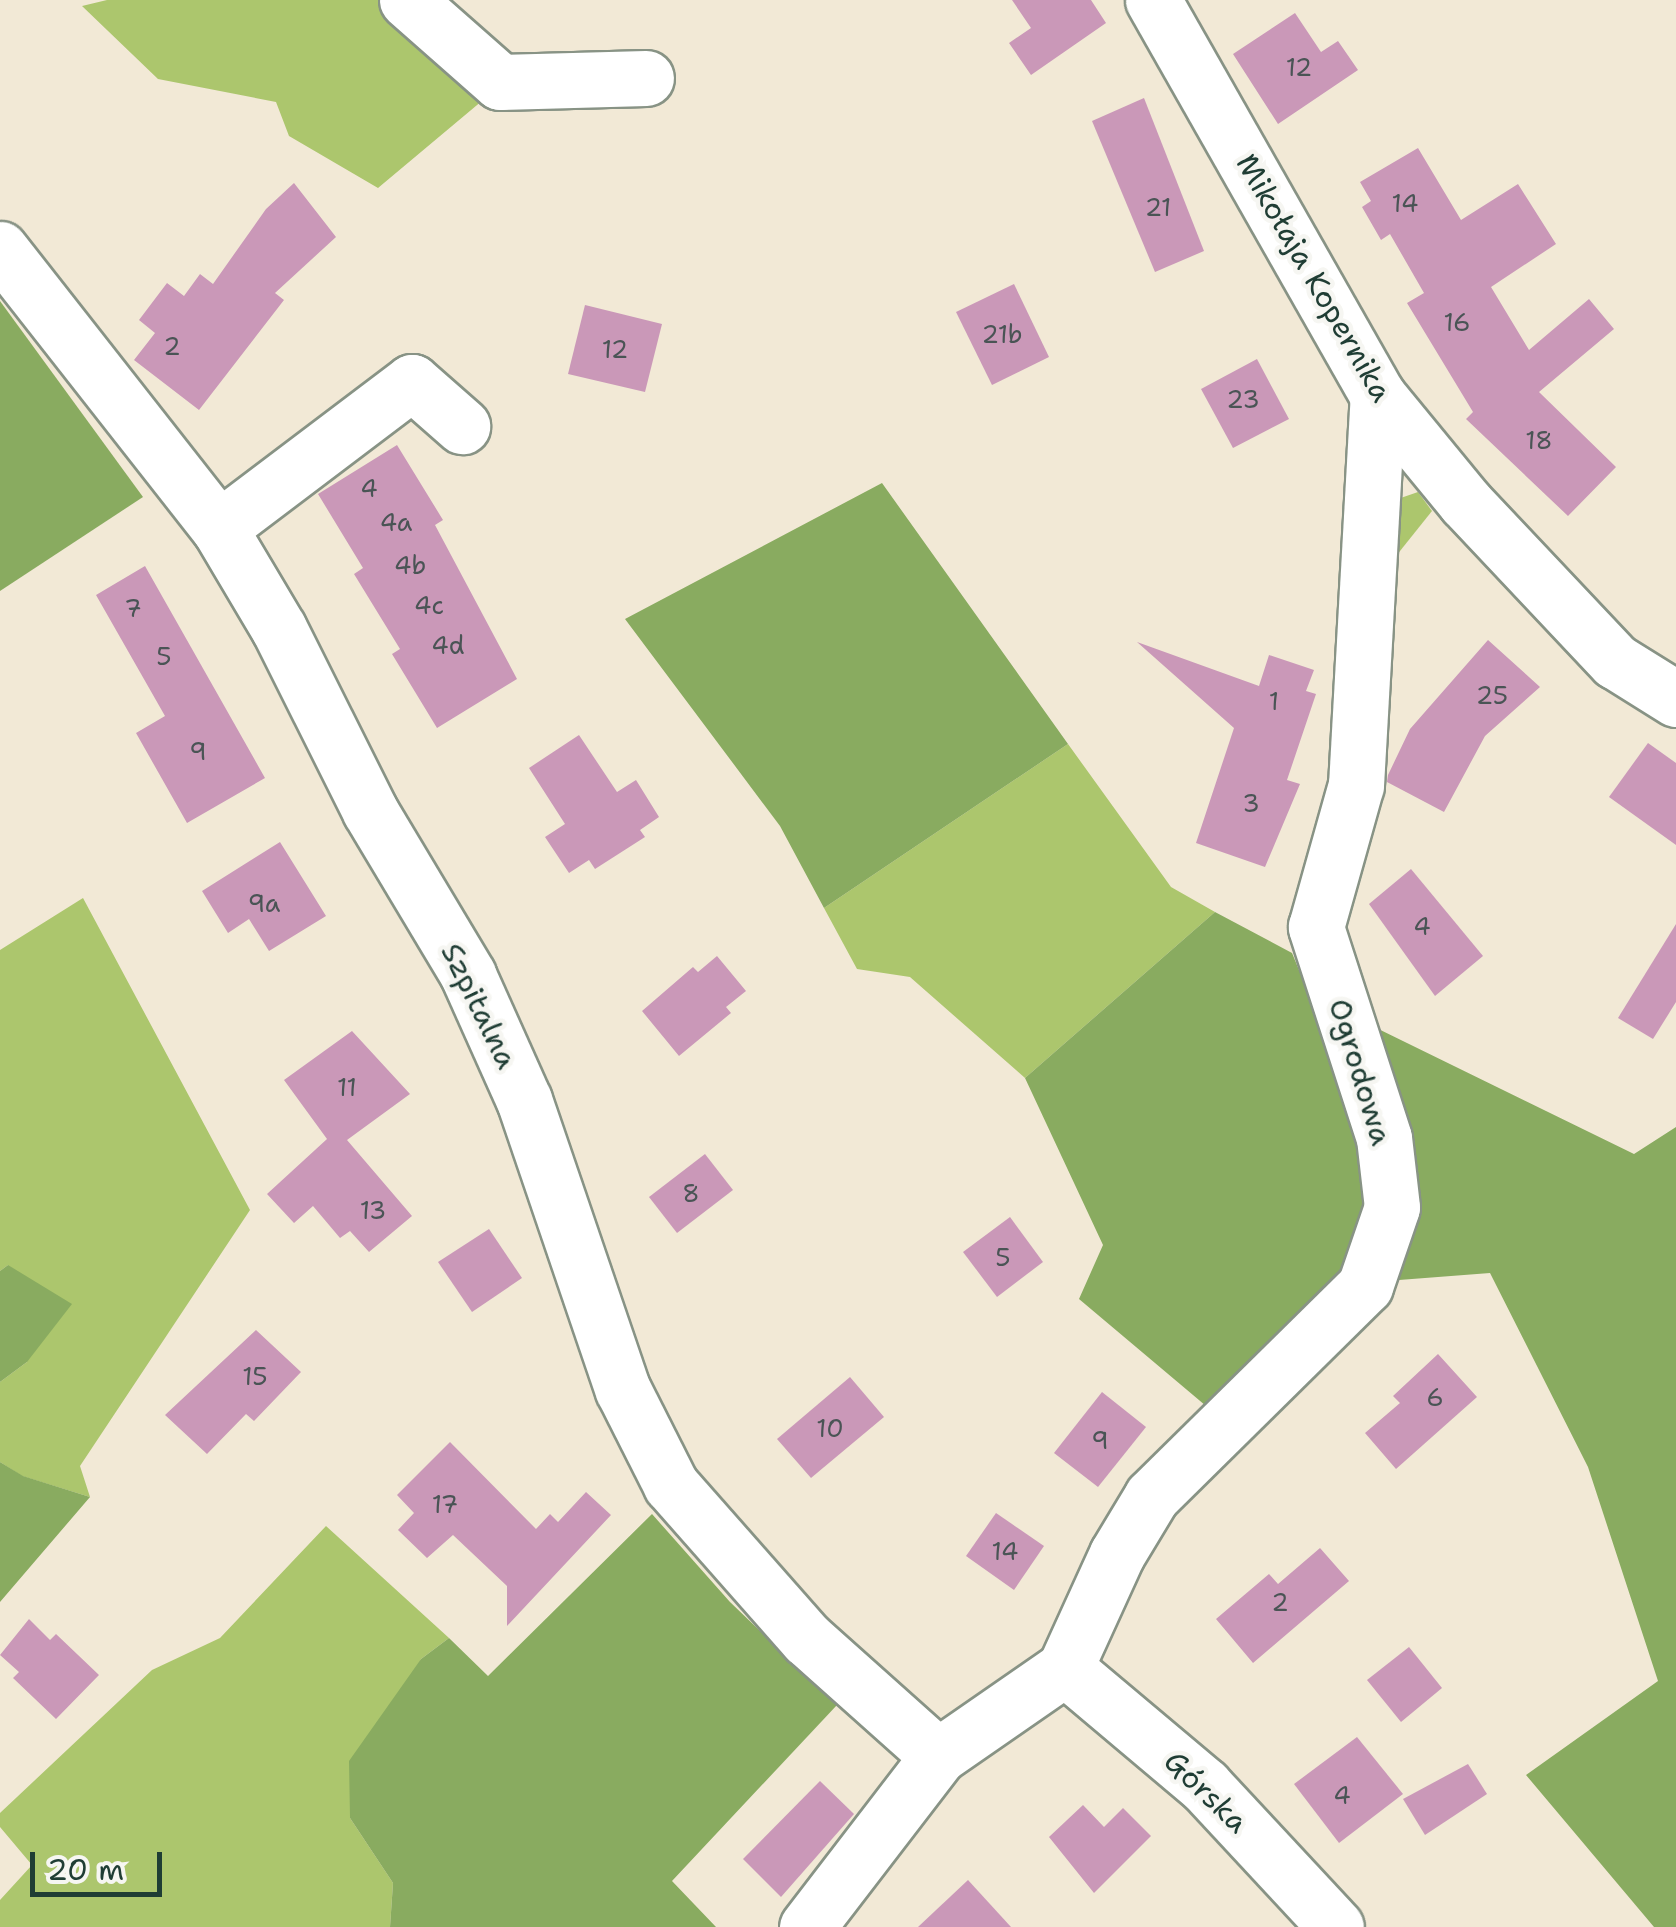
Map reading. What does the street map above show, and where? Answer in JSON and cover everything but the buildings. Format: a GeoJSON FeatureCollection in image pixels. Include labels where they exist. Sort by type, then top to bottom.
{"type":"FeatureCollection","features":[{"type":"Feature","properties":{"kind":"street"},"geometry":{"type":"LineString","coordinates":[[407,0],[500,82],[646,78]]}},
{"type":"Feature","properties":{"kind":"street","name":"Mikołaja Kopernika"},"geometry":{"type":"LineString","coordinates":[[1152,0],[1378,396],[1465,502],[1615,661],[1676,699]]}},
{"type":"Feature","properties":{"kind":"street","name":"Szpitalna"},"geometry":{"type":"LineString","coordinates":[[0,249],[219,528],[279,630],[370,811],[468,974],[524,1100],[648,1448],[726,1554],[806,1638],[938,1756]]}},
{"type":"Feature","properties":{"kind":"street"},"geometry":{"type":"LineString","coordinates":[[219,528],[412,382],[462,426]]}},
{"type":"Feature","properties":{"kind":"street","name":"Ogrodowa"},"geometry":{"type":"LineString","coordinates":[[1066,1668],[1117,1554],[1152,1496],[1365,1286],[1392,1207],[1384,1138],[1316,928],[1356,785],[1378,396]]}},
{"type":"Feature","properties":{"kind":"street"},"geometry":{"type":"LineString","coordinates":[[808,1927],[938,1756],[1066,1668]]}},
{"type":"Feature","properties":{"kind":"street","name":"Górska"},"geometry":{"type":"LineString","coordinates":[[1066,1668],[1205,1786],[1336,1927]]}},
{"type":"Feature","properties":{"kind":"green space"},"geometry":{"type":"Polygon","coordinates":[[[107,0],[382,0],[489,95],[378,188],[289,136],[276,102],[158,79],[82,6],[107,0]]]}},
{"type":"Feature","properties":{"kind":"green space"},"geometry":{"type":"Polygon","coordinates":[[[0,301],[143,497],[0,591],[0,301]]]}},
{"type":"Feature","properties":{"kind":"green space"},"geometry":{"type":"Polygon","coordinates":[[[882,483],[1068,744],[824,908],[780,826],[625,619],[882,483]]]}},
{"type":"Feature","properties":{"kind":"green space"},"geometry":{"type":"Polygon","coordinates":[[[1418,492],[1432,511],[1384,571],[1392,501],[1418,492]]]}},
{"type":"Feature","properties":{"kind":"green space"},"geometry":{"type":"Polygon","coordinates":[[[1068,744],[1171,887],[1215,912],[1025,1078],[910,977],[857,969],[824,908],[1068,744]]]}},
{"type":"Feature","properties":{"kind":"green space"},"geometry":{"type":"Polygon","coordinates":[[[83,898],[250,1210],[80,1466],[90,1497],[22,1476],[0,1462],[0,1382],[27,1362],[8,1265],[0,1271],[0,950],[83,898]]]}},
{"type":"Feature","properties":{"kind":"green space"},"geometry":{"type":"Polygon","coordinates":[[[1215,912],[1292,953],[1341,1072],[1380,1194],[1347,1274],[1212,1411],[1079,1299],[1103,1245],[1025,1078],[1215,912]]]}},
{"type":"Feature","properties":{"kind":"green space"},"geometry":{"type":"Polygon","coordinates":[[[1360,1020],[1634,1154],[1676,1127],[1676,1927],[1654,1927],[1526,1775],[1658,1681],[1588,1467],[1490,1273],[1386,1281],[1417,1175],[1360,1020]]]}},
{"type":"Feature","properties":{"kind":"green space"},"geometry":{"type":"Polygon","coordinates":[[[8,1265],[72,1304],[27,1362],[0,1382],[0,1271],[8,1265]]]}},
{"type":"Feature","properties":{"kind":"green space"},"geometry":{"type":"Polygon","coordinates":[[[0,1462],[23,1476],[90,1497],[0,1602],[0,1462]]]}},
{"type":"Feature","properties":{"kind":"green space"},"geometry":{"type":"Polygon","coordinates":[[[652,1514],[730,1602],[837,1705],[672,1881],[716,1927],[390,1927],[393,1883],[350,1818],[349,1761],[421,1659],[449,1638],[488,1676],[652,1514]]]}},
{"type":"Feature","properties":{"kind":"green space"},"geometry":{"type":"Polygon","coordinates":[[[326,1526],[449,1638],[421,1659],[350,1818],[393,1883],[390,1927],[0,1927],[0,1900],[32,1865],[0,1827],[0,1813],[152,1670],[220,1638],[326,1526]]]}}]}
